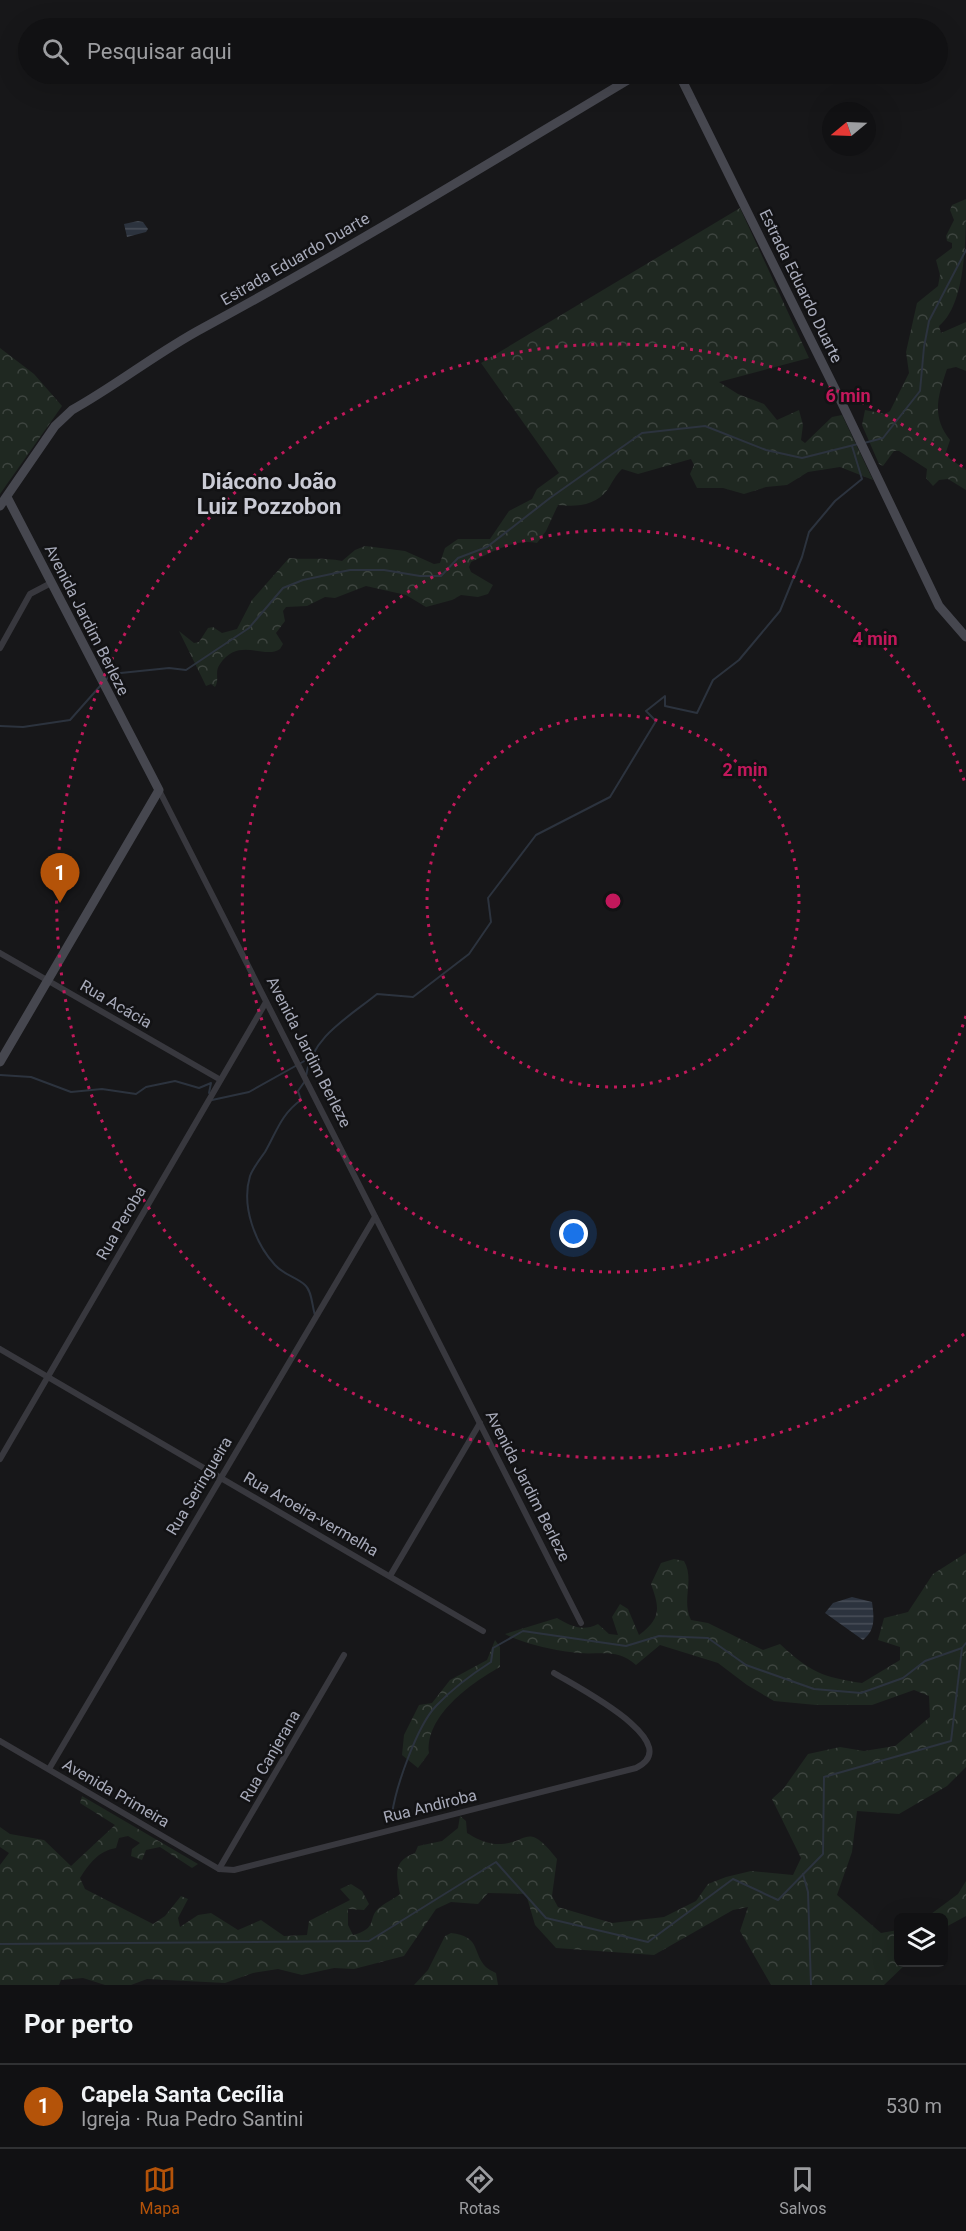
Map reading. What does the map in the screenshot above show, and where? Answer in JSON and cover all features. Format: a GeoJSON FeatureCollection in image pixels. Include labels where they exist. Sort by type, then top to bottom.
{"type":"FeatureCollection","features":[{"type":"Feature","properties":{"kind":"street","name":"Estrada Eduardo Duarte"},"geometry":{"type":"LineString","coordinates":[[0,506],[55,426],[72,410],[203,328],[293,279],[621,84]]}},
{"type":"Feature","properties":{"kind":"street","name":"Estrada Eduardo Duarte"},"geometry":{"type":"LineString","coordinates":[[684,84],[841,401],[939,606],[966,637]]}},
{"type":"Feature","properties":{"kind":"street","name":"Avenida Jardim Berleze"},"geometry":{"type":"LineString","coordinates":[[7,497],[159,790],[581,1623]]}},
{"type":"Feature","properties":{"kind":"street"},"geometry":{"type":"LineString","coordinates":[[0,648],[30,594],[51,583]]}},
{"type":"Feature","properties":{"kind":"street"},"geometry":{"type":"LineString","coordinates":[[0,1062],[159,790]]}},
{"type":"Feature","properties":{"kind":"street","name":"Rua Acácia"},"geometry":{"type":"LineString","coordinates":[[0,953],[219,1079]]}},
{"type":"Feature","properties":{"kind":"street","name":"Rua Peroba"},"geometry":{"type":"LineString","coordinates":[[0,1459],[219,1079],[266,1002]]}},
{"type":"Feature","properties":{"kind":"street","name":"Rua Seringueira"},"geometry":{"type":"LineString","coordinates":[[49,1769],[375,1217]]}},
{"type":"Feature","properties":{"kind":"street","name":"Rua Aroeira-vermelha"},"geometry":{"type":"LineString","coordinates":[[0,1349],[483,1631]]}},
{"type":"Feature","properties":{"kind":"street"},"geometry":{"type":"LineString","coordinates":[[390,1576],[480,1423]]}},
{"type":"Feature","properties":{"kind":"street","name":"Rua Canjerana"},"geometry":{"type":"LineString","coordinates":[[219,1869],[344,1655]]}},
{"type":"Feature","properties":{"kind":"street","name":"Rua Andiroba"},"geometry":{"type":"LineString","coordinates":[[219,1869],[245,1867],[631,1769],[648,1762],[651,1755],[650,1744],[628,1719],[554,1673]]}},
{"type":"Feature","properties":{"kind":"street","name":"Avenida Primeira"},"geometry":{"type":"LineString","coordinates":[[0,1741],[219,1869]]}},
{"type":"Feature","properties":{"kind":"green space"},"geometry":{"type":"Polygon","coordinates":[[[966,199],[963,269],[955,302],[948,316],[939,326],[941,333],[966,322],[966,371],[956,367],[947,369],[939,397],[938,414],[940,423],[950,440],[946,452],[949,458],[966,470],[966,490],[948,479],[939,480],[933,486],[926,478],[927,469],[899,451],[894,451],[883,466],[879,464],[862,425],[865,410],[885,414],[890,411],[909,373],[906,352],[917,303],[938,286],[940,275],[936,260],[952,248],[952,243],[947,241],[946,236],[954,220],[950,210],[952,205],[966,199]]]}},
{"type":"Feature","properties":{"kind":"green space"},"geometry":{"type":"Polygon","coordinates":[[[740,208],[809,358],[719,382],[738,394],[764,404],[777,420],[799,410],[803,425],[801,440],[805,443],[832,417],[842,415],[873,480],[840,467],[808,472],[787,485],[766,487],[744,494],[723,488],[697,488],[690,474],[694,465],[691,459],[638,474],[622,469],[598,499],[579,505],[558,505],[546,531],[537,543],[511,544],[471,562],[469,567],[471,572],[493,585],[488,594],[478,597],[461,595],[452,600],[426,607],[406,595],[366,586],[335,598],[325,597],[307,606],[286,607],[283,611],[285,621],[276,633],[283,644],[280,649],[274,652],[235,651],[227,656],[218,667],[215,687],[211,684],[206,686],[179,631],[194,643],[199,642],[208,628],[213,627],[222,633],[237,629],[252,600],[289,558],[342,561],[355,550],[365,546],[405,551],[434,564],[440,563],[445,548],[458,539],[490,539],[509,511],[532,499],[537,489],[559,473],[481,363],[740,208]]]}},
{"type":"Feature","properties":{"kind":"green space"},"geometry":{"type":"Polygon","coordinates":[[[0,348],[34,374],[62,406],[0,494],[0,348]]]}},
{"type":"Feature","properties":{"kind":"green space"},"geometry":{"type":"Polygon","coordinates":[[[966,1553],[966,1767],[947,1786],[899,1814],[857,1811],[852,1852],[837,1895],[881,1933],[894,1931],[894,1967],[903,1967],[884,1985],[771,1985],[740,1931],[748,1907],[733,1910],[654,1955],[556,1948],[535,1925],[526,1894],[488,1893],[478,1904],[451,1902],[436,1909],[404,1956],[354,1969],[334,1968],[302,1975],[278,1969],[253,1973],[225,1983],[147,1979],[131,1985],[105,1985],[83,1978],[61,1980],[59,1985],[0,1985],[0,1865],[9,1853],[0,1847],[0,1827],[10,1834],[44,1840],[71,1866],[115,1825],[80,1803],[82,1796],[198,1864],[192,1868],[160,1847],[146,1850],[142,1860],[131,1856],[132,1849],[140,1843],[128,1836],[119,1838],[116,1848],[99,1855],[87,1868],[80,1878],[85,1889],[153,1924],[165,1916],[181,1896],[188,1899],[178,1918],[180,1927],[198,1915],[211,1913],[238,1930],[261,1920],[284,1936],[307,1935],[309,1921],[350,1900],[340,1889],[351,1884],[362,1891],[369,1904],[364,1910],[348,1909],[348,1925],[353,1935],[361,1932],[369,1926],[379,1908],[400,1894],[397,1874],[403,1860],[415,1853],[418,1846],[442,1841],[458,1828],[460,1816],[466,1821],[467,1833],[488,1843],[506,1844],[527,1837],[539,1840],[557,1859],[552,1896],[558,1907],[612,1923],[664,1917],[696,1901],[708,1884],[726,1877],[751,1871],[793,1875],[801,1858],[772,1799],[784,1788],[808,1754],[840,1747],[864,1751],[895,1746],[930,1717],[929,1696],[914,1690],[872,1705],[816,1705],[774,1701],[747,1685],[718,1663],[660,1645],[636,1665],[616,1654],[560,1651],[530,1644],[505,1634],[557,1618],[572,1626],[582,1628],[598,1624],[609,1634],[618,1635],[612,1617],[620,1604],[628,1609],[639,1635],[655,1618],[657,1612],[651,1584],[661,1563],[674,1559],[684,1561],[687,1568],[687,1605],[691,1620],[708,1623],[763,1650],[780,1644],[817,1672],[862,1683],[900,1660],[900,1647],[878,1640],[884,1618],[908,1612],[933,1574],[966,1553]]]}},
{"type":"Feature","properties":{"kind":"green space"},"geometry":{"type":"Polygon","coordinates":[[[495,1640],[500,1647],[500,1667],[464,1691],[442,1714],[434,1726],[429,1753],[418,1768],[402,1755],[404,1735],[419,1705],[432,1703],[450,1680],[487,1660],[495,1640]]]}},
{"type":"Feature","properties":{"kind":"green space"},"geometry":{"type":"Polygon","coordinates":[[[966,1881],[966,1916],[948,1926],[948,1913],[932,1913],[958,1894],[966,1881]]]}},
{"type":"Feature","properties":{"kind":"green space"},"geometry":{"type":"Polygon","coordinates":[[[451,1933],[467,1937],[471,1941],[484,1965],[496,1973],[498,1985],[414,1985],[428,1970],[445,1936],[451,1933]]]}},
{"type":"Feature","properties":{"kind":"shaded area"},"geometry":{"type":"Polygon","coordinates":[[[143,222],[148,229],[146,232],[127,237],[124,224],[143,222]]]}},
{"type":"Feature","properties":{"kind":"shaded area"},"geometry":{"type":"Polygon","coordinates":[[[852,1597],[872,1602],[872,1628],[863,1640],[825,1613],[833,1603],[852,1597]]]}},
{"type":"Feature","properties":{"kind":"waterway"},"geometry":{"type":"LineString","coordinates":[[864,443],[883,438],[920,391],[929,321],[966,250]]}},
{"type":"Feature","properties":{"kind":"waterway"},"geometry":{"type":"LineString","coordinates":[[105,681],[111,674],[169,668],[186,670],[249,628],[283,588],[303,580],[350,570],[384,570],[420,576],[441,576],[458,558],[487,547],[550,498],[642,433],[705,426],[766,450],[802,458],[858,444]]}},
{"type":"Feature","properties":{"kind":"waterway"},"geometry":{"type":"LineString","coordinates":[[306,1076],[309,1062],[323,1039],[377,994],[413,997],[469,954],[491,922],[488,898],[536,835],[610,797],[656,721],[646,711],[665,696],[665,706],[697,713],[713,680],[739,660],[780,611],[802,557],[809,532],[835,501],[862,479],[852,446]]}},
{"type":"Feature","properties":{"kind":"waterway"},"geometry":{"type":"LineString","coordinates":[[0,726],[23,727],[70,720],[101,685]]}},
{"type":"Feature","properties":{"kind":"waterway"},"geometry":{"type":"LineString","coordinates":[[212,1100],[249,1092],[308,1059]]}},
{"type":"Feature","properties":{"kind":"waterway"},"geometry":{"type":"LineString","coordinates":[[0,1075],[31,1077],[71,1092],[102,1089],[136,1094],[146,1087],[175,1081],[199,1088],[211,1083],[209,1093]]}},
{"type":"Feature","properties":{"kind":"waterway"},"geometry":{"type":"LineString","coordinates":[[305,1081],[298,1091],[301,1100],[288,1111],[251,1173],[247,1199],[252,1224],[261,1246],[279,1268],[307,1288],[315,1315]]}},
{"type":"Feature","properties":{"kind":"waterway"},"geometry":{"type":"LineString","coordinates":[[392,1814],[408,1757],[429,1715],[455,1688],[491,1662],[493,1648],[523,1631],[626,1646],[659,1636],[708,1638],[746,1665],[814,1689],[861,1693],[903,1678],[925,1661],[962,1648]]}},
{"type":"Feature","properties":{"kind":"waterway"},"geometry":{"type":"LineString","coordinates":[[0,1944],[369,1941],[496,1862],[546,1918],[648,1942],[733,1879],[778,1900],[823,1854],[824,1777],[951,1741],[962,1648],[966,1643]]}},
{"type":"Feature","properties":{"kind":"waterway"},"geometry":{"type":"LineString","coordinates":[[803,1874],[808,1892],[811,1985]]}},
{"type":"Feature","properties":{"kind":"place","name":"Capela Santa Cecília"},"geometry":{"type":"Point","coordinates":[60,903]}},
{"type":"Feature","properties":{"kind":"district","name":"Diácono João Luiz Pozzobon"},"geometry":{"type":"Point","coordinates":[269,494]}}]}
